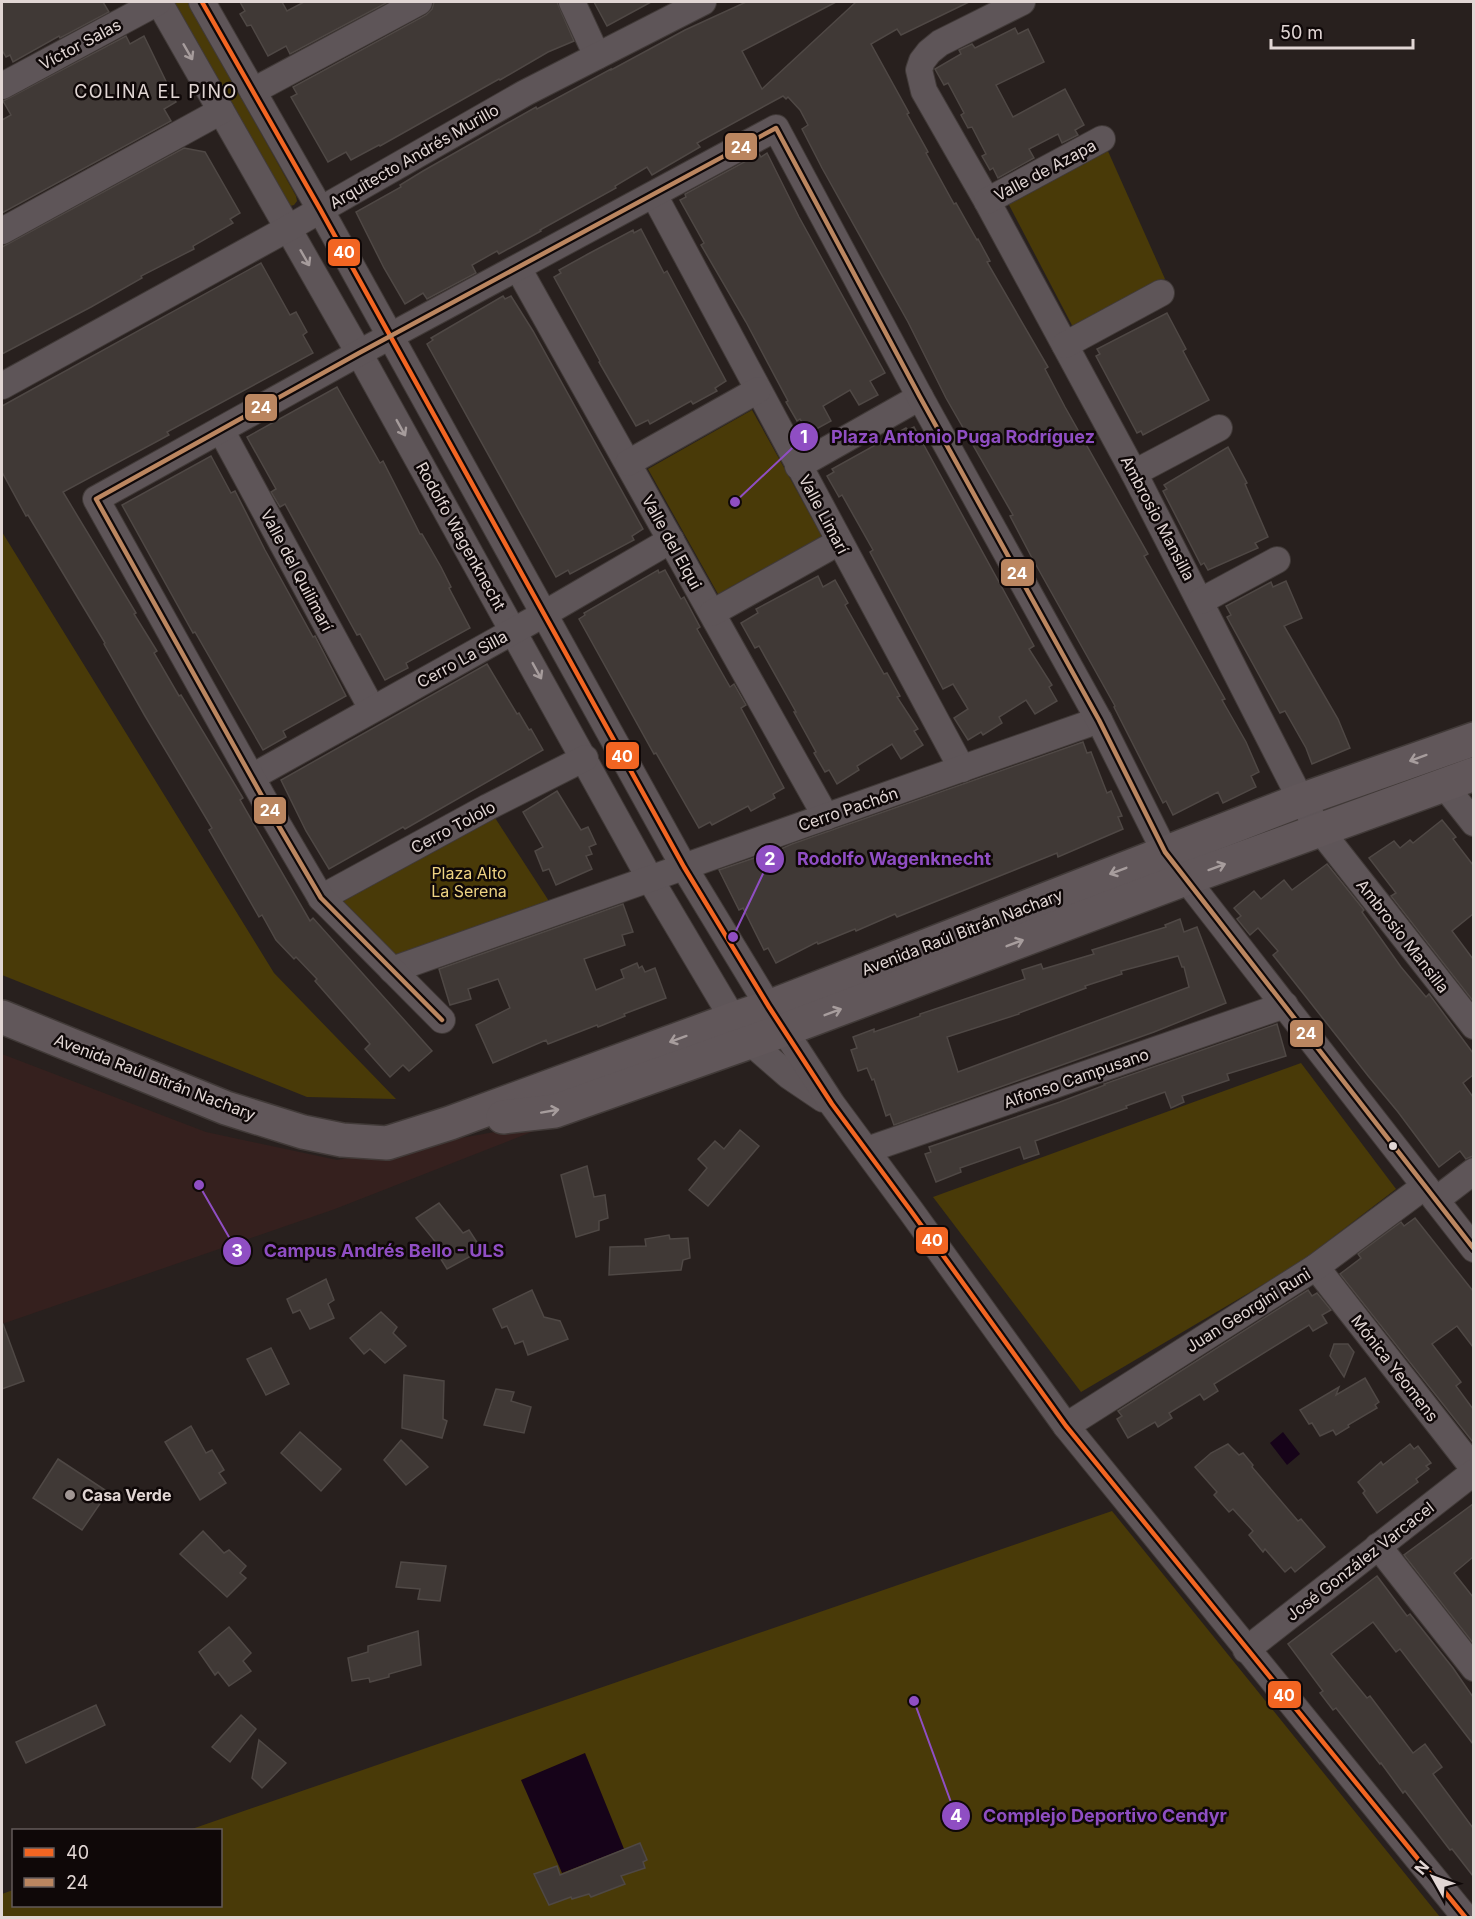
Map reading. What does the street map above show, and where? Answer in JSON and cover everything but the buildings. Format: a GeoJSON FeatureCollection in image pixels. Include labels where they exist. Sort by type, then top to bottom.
{"type":"FeatureCollection","features":[{"type":"Feature","properties":{"kind":"main road","name":"Avenida Raúl Bitrán Nachary"},"geometry":{"type":"LineString","coordinates":[[777,1019],[1165,852],[1301,800],[1473,739]]}},
{"type":"Feature","properties":{"kind":"main road","name":"Avenida Raúl Bitrán Nachary"},"geometry":{"type":"LineString","coordinates":[[2,1017],[226,1108],[303,1132],[342,1140],[387,1143],[450,1123],[555,1111],[742,1030],[1185,879],[1459,780]]}},
{"type":"Feature","properties":{"kind":"street","name":"Víctor Salas"},"geometry":{"type":"LineString","coordinates":[[2,86],[158,2]]}},
{"type":"Feature","properties":{"kind":"street","name":"Rodolfo Wagenknecht"},"geometry":{"type":"LineString","coordinates":[[158,2],[359,353],[650,879],[742,1030],[789,1076],[832,1104]]}},
{"type":"Feature","properties":{"kind":"street","name":"Rodolfo Wagenknecht"},"geometry":{"type":"LineString","coordinates":[[202,2],[320,209],[684,867],[832,1104],[1066,1426],[1246,1650],[1466,1917]]}},
{"type":"Feature","properties":{"kind":"street"},"geometry":{"type":"LineString","coordinates":[[253,91],[419,2]]}},
{"type":"Feature","properties":{"kind":"street"},"geometry":{"type":"LineString","coordinates":[[572,2],[597,56]]}},
{"type":"Feature","properties":{"kind":"street","name":"Arquitecto Andrés Murillo"},"geometry":{"type":"LineString","coordinates":[[2,386],[287,229],[525,93],[703,2]]}},
{"type":"Feature","properties":{"kind":"street","name":"Ambrosio Mansilla"},"geometry":{"type":"LineString","coordinates":[[1022,2],[940,43],[929,51],[919,70],[924,91],[987,201],[1134,473],[1301,800],[1320,830],[1473,1026]]}},
{"type":"Feature","properties":{"kind":"street"},"geometry":{"type":"LineString","coordinates":[[2,231],[221,111]]}},
{"type":"Feature","properties":{"kind":"street"},"geometry":{"type":"LineString","coordinates":[[442,1020],[321,898],[96,499],[359,353],[776,129],[920,398],[1099,720],[1165,852],[1473,1248]]}},
{"type":"Feature","properties":{"kind":"street","name":"Valle de Azapa"},"geometry":{"type":"LineString","coordinates":[[987,201],[1102,139]]}},
{"type":"Feature","properties":{"kind":"street","name":"Valle Limarí"},"geometry":{"type":"LineString","coordinates":[[654,195],[962,769]]}},
{"type":"Feature","properties":{"kind":"street","name":"Valle del Elqui"},"geometry":{"type":"LineString","coordinates":[[518,268],[826,817]]}},
{"type":"Feature","properties":{"kind":"street"},"geometry":{"type":"LineString","coordinates":[[1065,345],[1161,293]]}},
{"type":"Feature","properties":{"kind":"street"},"geometry":{"type":"LineString","coordinates":[[628,463],[758,390]]}},
{"type":"Feature","properties":{"kind":"street"},"geometry":{"type":"LineString","coordinates":[[798,466],[920,398]]}},
{"type":"Feature","properties":{"kind":"street"},"geometry":{"type":"LineString","coordinates":[[1134,473],[1219,428]]}},
{"type":"Feature","properties":{"kind":"street","name":"Valle del Quilimarí"},"geometry":{"type":"LineString","coordinates":[[221,430],[372,709]]}},
{"type":"Feature","properties":{"kind":"street","name":"Cerro La Silla"},"geometry":{"type":"LineString","coordinates":[[252,777],[544,614],[671,540]]}},
{"type":"Feature","properties":{"kind":"street"},"geometry":{"type":"LineString","coordinates":[[712,613],[839,542]]}},
{"type":"Feature","properties":{"kind":"street"},"geometry":{"type":"LineString","coordinates":[[1201,601],[1277,560]]}},
{"type":"Feature","properties":{"kind":"street","name":"Cerro Pachón"},"geometry":{"type":"LineString","coordinates":[[392,970],[1099,720]]}},
{"type":"Feature","properties":{"kind":"street","name":"Cerro Tololo"},"geometry":{"type":"LineString","coordinates":[[321,898],[488,807],[585,758]]}},
{"type":"Feature","properties":{"kind":"street"},"geometry":{"type":"LineString","coordinates":[[1459,780],[1473,823]]}},
{"type":"Feature","properties":{"kind":"street","name":"Alfonso Campusano"},"geometry":{"type":"LineString","coordinates":[[867,1150],[1285,1005]]}},
{"type":"Feature","properties":{"kind":"street","name":"Juan Georgini Runi"},"geometry":{"type":"LineString","coordinates":[[1066,1426],[1431,1193],[1473,1171]]}},
{"type":"Feature","properties":{"kind":"street","name":"Mónica Yeomens"},"geometry":{"type":"LineString","coordinates":[[1316,1267],[1473,1470]]}},
{"type":"Feature","properties":{"kind":"street","name":"José González Varcacel"},"geometry":{"type":"LineString","coordinates":[[1246,1650],[1473,1470]]}},
{"type":"Feature","properties":{"kind":"street"},"geometry":{"type":"LineString","coordinates":[[1378,1546],[1473,1668]]}},
{"type":"Feature","properties":{"kind":"shaded area"},"geometry":{"type":"Polygon","coordinates":[[[2,1054],[206,1132],[337,1160],[562,1120],[335,1209],[2,1324],[2,1054]]]}},
{"type":"Feature","properties":{"kind":"shaded area"},"geometry":{"type":"Polygon","coordinates":[[[1283,1432],[1300,1454],[1287,1465],[1270,1443],[1283,1432]]]}},
{"type":"Feature","properties":{"kind":"shaded area"},"geometry":{"type":"Polygon","coordinates":[[[585,1753],[624,1849],[562,1873],[521,1780],[585,1753]]]}},
{"type":"Feature","properties":{"kind":"green space"},"geometry":{"type":"Polygon","coordinates":[[[174,2],[188,2],[296,196],[297,201],[294,205],[290,206],[285,202],[174,2]]]}},
{"type":"Feature","properties":{"kind":"green space"},"geometry":{"type":"Polygon","coordinates":[[[1107,149],[1165,279],[1074,329],[1008,203],[1107,149]]]}},
{"type":"Feature","properties":{"kind":"green space"},"geometry":{"type":"Polygon","coordinates":[[[752,410],[822,536],[718,594],[648,469],[752,410]]]}},
{"type":"Feature","properties":{"kind":"green space"},"geometry":{"type":"Polygon","coordinates":[[[2,532],[274,973],[396,1099],[307,1097],[2,975],[2,532]]]}},
{"type":"Feature","properties":{"kind":"green space","name":"Plaza Alto La Serena"},"geometry":{"type":"Polygon","coordinates":[[[488,807],[556,912],[392,970],[321,898],[488,807]]]}},
{"type":"Feature","properties":{"kind":"green space"},"geometry":{"type":"Polygon","coordinates":[[[1301,1063],[1396,1189],[1298,1264],[1081,1392],[933,1197],[1301,1063]]]}},
{"type":"Feature","properties":{"kind":"green space"},"geometry":{"type":"Polygon","coordinates":[[[1112,1511],[1440,1917],[2,1918],[2,1894],[12,1890],[12,1907],[222,1907],[222,1829],[192,1829],[1112,1511]]]}},
{"type":"Feature","properties":{"kind":"transit line","name":"40"},"geometry":{"type":"LineString","coordinates":[[202,2],[320,209],[684,867],[769,1007],[832,1104],[1066,1426],[1466,1918]]}},
{"type":"Feature","properties":{"kind":"transit line","name":"24"},"geometry":{"type":"LineString","coordinates":[[442,1020],[321,898],[96,499],[359,353],[776,128],[920,397],[1099,720],[1165,852],[1474,1249]]}},
{"type":"Feature","properties":{"kind":"place","name":"Plaza Antonio Puga Rodríguez"},"geometry":{"type":"Point","coordinates":[735,502]}},
{"type":"Feature","properties":{"kind":"place","name":"Rodolfo Wagenknecht"},"geometry":{"type":"Point","coordinates":[733,937]}},
{"type":"Feature","properties":{"kind":"place","name":"Campus Andrés Bello - ULS"},"geometry":{"type":"Point","coordinates":[199,1185]}},
{"type":"Feature","properties":{"kind":"place","name":"Casa Verde"},"geometry":{"type":"Point","coordinates":[70,1495]}},
{"type":"Feature","properties":{"kind":"place","name":"Complejo Deportivo Cendyr"},"geometry":{"type":"Point","coordinates":[914,1701]}},
{"type":"Feature","properties":{"kind":"district","name":"COLINA EL PINO"},"geometry":{"type":"Point","coordinates":[156,92]}}]}
